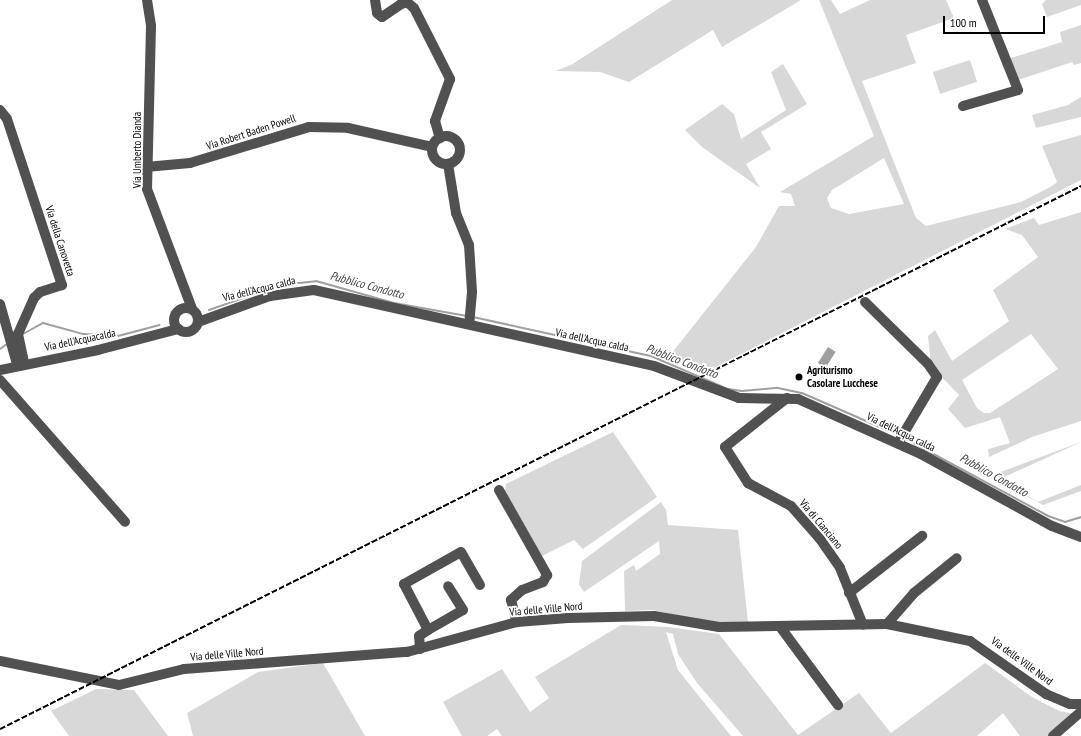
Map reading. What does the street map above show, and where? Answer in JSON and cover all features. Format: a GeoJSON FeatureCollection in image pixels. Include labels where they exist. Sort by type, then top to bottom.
{"type":"FeatureCollection","features":[{"type":"Feature","properties":{"kind":"street","name":"Via Umberto Dianda"},"geometry":{"type":"LineString","coordinates":[[147,0],[151,26],[146,167],[153,210],[193,310]]}},
{"type":"Feature","properties":{"kind":"street"},"geometry":{"type":"LineString","coordinates":[[375,0],[377,13],[382,17],[401,4],[407,2],[414,8],[450,79],[435,121],[440,138]]}},
{"type":"Feature","properties":{"kind":"street"},"geometry":{"type":"LineString","coordinates":[[963,106],[1018,90],[982,0]]}},
{"type":"Feature","properties":{"kind":"street","name":"Via della Canovetta"},"geometry":{"type":"LineString","coordinates":[[0,110],[7,120],[62,285],[37,293],[11,337]]}},
{"type":"Feature","properties":{"kind":"street","name":"Via Robert Baden Powell"},"geometry":{"type":"LineString","coordinates":[[146,167],[190,163],[309,127],[348,128],[432,147]]}},
{"type":"Feature","properties":{"kind":"street"},"geometry":{"type":"LineString","coordinates":[[440,138],[432,147],[436,160],[448,164]]}},
{"type":"Feature","properties":{"kind":"street"},"geometry":{"type":"LineString","coordinates":[[440,138],[453,139],[459,146],[458,156],[448,164]]}},
{"type":"Feature","properties":{"kind":"street"},"geometry":{"type":"LineString","coordinates":[[448,164],[456,213],[469,245],[469,318]]}},
{"type":"Feature","properties":{"kind":"street","name":"Via dell'Acqua calda"},"geometry":{"type":"LineString","coordinates":[[198,322],[211,314],[270,296],[314,290],[401,312],[469,318],[654,366],[733,397],[787,398],[833,412],[901,437],[1052,526],[1081,537]]}},
{"type":"Feature","properties":{"kind":"street"},"geometry":{"type":"LineString","coordinates":[[164,330],[181,309],[187,294]]}},
{"type":"Feature","properties":{"kind":"street"},"geometry":{"type":"LineString","coordinates":[[865,302],[928,364],[937,377],[901,437]]}},
{"type":"Feature","properties":{"kind":"street"},"geometry":{"type":"LineString","coordinates":[[0,304],[21,364]]}},
{"type":"Feature","properties":{"kind":"street"},"geometry":{"type":"LineString","coordinates":[[174,318],[178,329],[190,332],[198,322],[193,310],[181,309]]}},
{"type":"Feature","properties":{"kind":"street","name":"Via dell'Acqua calda"},"geometry":{"type":"LineString","coordinates":[[193,310],[211,314]]}},
{"type":"Feature","properties":{"kind":"street","name":"Via dell'Acquacalda"},"geometry":{"type":"LineString","coordinates":[[0,370],[21,364],[98,350],[164,330],[178,329]]}},
{"type":"Feature","properties":{"kind":"street"},"geometry":{"type":"LineString","coordinates":[[0,380],[125,522]]}},
{"type":"Feature","properties":{"kind":"street","name":"Via di Cianciano"},"geometry":{"type":"LineString","coordinates":[[787,398],[725,447],[748,483],[791,506],[820,539],[840,568],[863,625]]}},
{"type":"Feature","properties":{"kind":"street"},"geometry":{"type":"LineString","coordinates":[[499,490],[547,575],[543,582],[522,590],[511,600],[517,622]]}},
{"type":"Feature","properties":{"kind":"street"},"geometry":{"type":"LineString","coordinates":[[849,593],[922,536]]}},
{"type":"Feature","properties":{"kind":"street"},"geometry":{"type":"LineString","coordinates":[[428,630],[404,584],[461,552],[480,585]]}},
{"type":"Feature","properties":{"kind":"street"},"geometry":{"type":"LineString","coordinates":[[887,624],[914,593],[957,558]]}},
{"type":"Feature","properties":{"kind":"street"},"geometry":{"type":"LineString","coordinates":[[420,649],[419,636],[463,610],[448,586]]}},
{"type":"Feature","properties":{"kind":"street","name":"Via delle Ville Nord"},"geometry":{"type":"LineString","coordinates":[[0,661],[119,684],[184,669],[420,649],[517,622],[654,616],[719,627],[781,628],[887,624],[970,641],[1046,694],[1070,704],[1081,704]]}},
{"type":"Feature","properties":{"kind":"street"},"geometry":{"type":"LineString","coordinates":[[781,628],[838,705]]}},
{"type":"Feature","properties":{"kind":"street"},"geometry":{"type":"LineString","coordinates":[[1053,736],[1081,712]]}},
{"type":"Feature","properties":{"kind":"shaded area"},"geometry":{"type":"Polygon","coordinates":[[[672,0],[801,0],[722,47],[713,30],[629,82],[600,72],[555,71],[571,65],[672,0]]]}},
{"type":"Feature","properties":{"kind":"shaded area"},"geometry":{"type":"Polygon","coordinates":[[[819,0],[831,0],[840,14],[870,0],[946,0],[954,18],[906,35],[916,63],[862,81],[916,218],[926,226],[1021,202],[1057,182],[1042,146],[1081,135],[1081,180],[704,373],[671,354],[756,247],[779,206],[795,206],[791,194],[780,192],[874,136],[819,0]],[[884,158],[832,190],[827,198],[831,208],[849,214],[904,204],[884,158]]]}},
{"type":"Feature","properties":{"kind":"shaded area"},"geometry":{"type":"Polygon","coordinates":[[[1046,0],[1081,0],[1081,5],[1047,17],[1042,4],[1046,0]]]}},
{"type":"Feature","properties":{"kind":"shaded area"},"geometry":{"type":"Polygon","coordinates":[[[1081,25],[1081,63],[1074,65],[1072,62],[1018,80],[1008,59],[1062,42],[1060,32],[1081,25]]]}},
{"type":"Feature","properties":{"kind":"shaded area"},"geometry":{"type":"Polygon","coordinates":[[[970,60],[977,82],[940,94],[933,72],[970,60]]]}},
{"type":"Feature","properties":{"kind":"shaded area"},"geometry":{"type":"Polygon","coordinates":[[[783,64],[807,104],[761,132],[771,149],[746,164],[760,188],[702,147],[685,130],[722,104],[734,114],[741,139],[786,110],[771,72],[783,64]]]}},
{"type":"Feature","properties":{"kind":"shaded area"},"geometry":{"type":"Polygon","coordinates":[[[1081,97],[1081,117],[1036,128],[1032,115],[1068,105],[1081,97]]]}},
{"type":"Feature","properties":{"kind":"shaded area"},"geometry":{"type":"Polygon","coordinates":[[[1081,212],[1081,421],[1032,437],[989,457],[988,449],[1010,443],[1000,417],[965,428],[948,409],[959,395],[931,366],[928,336],[935,330],[952,361],[1009,321],[993,290],[1038,257],[1022,235],[1005,229],[1034,218],[1039,225],[1081,212]],[[1031,334],[962,380],[977,408],[984,413],[990,413],[1058,369],[1031,334]]]}},
{"type":"Feature","properties":{"kind":"shaded area"},"geometry":{"type":"Polygon","coordinates":[[[828,347],[836,352],[826,368],[818,363],[828,347]]]}},
{"type":"Feature","properties":{"kind":"shaded area"},"geometry":{"type":"Polygon","coordinates":[[[613,432],[657,497],[583,549],[574,540],[540,557],[505,492],[506,484],[613,432]]]}},
{"type":"Feature","properties":{"kind":"shaded area"},"geometry":{"type":"Polygon","coordinates":[[[1081,442],[1000,479],[1038,502],[1081,485],[1081,491],[1043,505],[990,476],[1081,442]]]}},
{"type":"Feature","properties":{"kind":"shaded area"},"geometry":{"type":"Polygon","coordinates":[[[661,502],[666,510],[668,525],[738,530],[748,622],[709,622],[653,610],[625,611],[624,571],[634,565],[636,571],[660,554],[659,541],[584,592],[579,584],[582,561],[661,502]]]}},
{"type":"Feature","properties":{"kind":"shaded area"},"geometry":{"type":"Polygon","coordinates":[[[621,625],[668,627],[719,634],[798,735],[859,693],[891,733],[985,663],[1032,697],[1059,711],[1076,714],[1049,736],[1020,736],[1003,713],[977,736],[743,736],[697,683],[678,654],[673,634],[666,632],[678,670],[731,736],[502,736],[497,729],[487,736],[462,736],[443,702],[502,669],[530,712],[549,698],[535,677],[621,625]]]}},
{"type":"Feature","properties":{"kind":"shaded area"},"geometry":{"type":"Polygon","coordinates":[[[323,663],[365,736],[193,736],[187,713],[258,672],[323,663]]]}},
{"type":"Feature","properties":{"kind":"shaded area"},"geometry":{"type":"Polygon","coordinates":[[[96,689],[134,690],[168,736],[69,736],[51,711],[96,689]]]}},
{"type":"Feature","properties":{"kind":"waterway","name":"Pubblico Condotto"},"geometry":{"type":"LineString","coordinates":[[209,310],[280,285],[316,281],[394,303],[467,316]]}},
{"type":"Feature","properties":{"kind":"waterway","name":"Pubblico Condotto"},"geometry":{"type":"LineString","coordinates":[[473,317],[651,356],[728,389],[742,391],[778,388],[802,393],[898,435]]}},
{"type":"Feature","properties":{"kind":"waterway","name":"Pubblico Condotto"},"geometry":{"type":"LineString","coordinates":[[23,334],[43,323],[83,334],[118,336],[160,325]]}},
{"type":"Feature","properties":{"kind":"waterway","name":"Pubblico Condotto"},"geometry":{"type":"LineString","coordinates":[[0,349],[7,344]]}},
{"type":"Feature","properties":{"kind":"waterway","name":"Pubblico Condotto"},"geometry":{"type":"LineString","coordinates":[[904,438],[1048,516],[1065,522],[1081,517]]}},
{"type":"Feature","properties":{"kind":"railway"},"geometry":{"type":"LineString","coordinates":[[0,729],[1081,186]]}},
{"type":"Feature","properties":{"kind":"place","name":"Agriturismo Casolare Lucchese"},"geometry":{"type":"Point","coordinates":[799,377]}}]}
